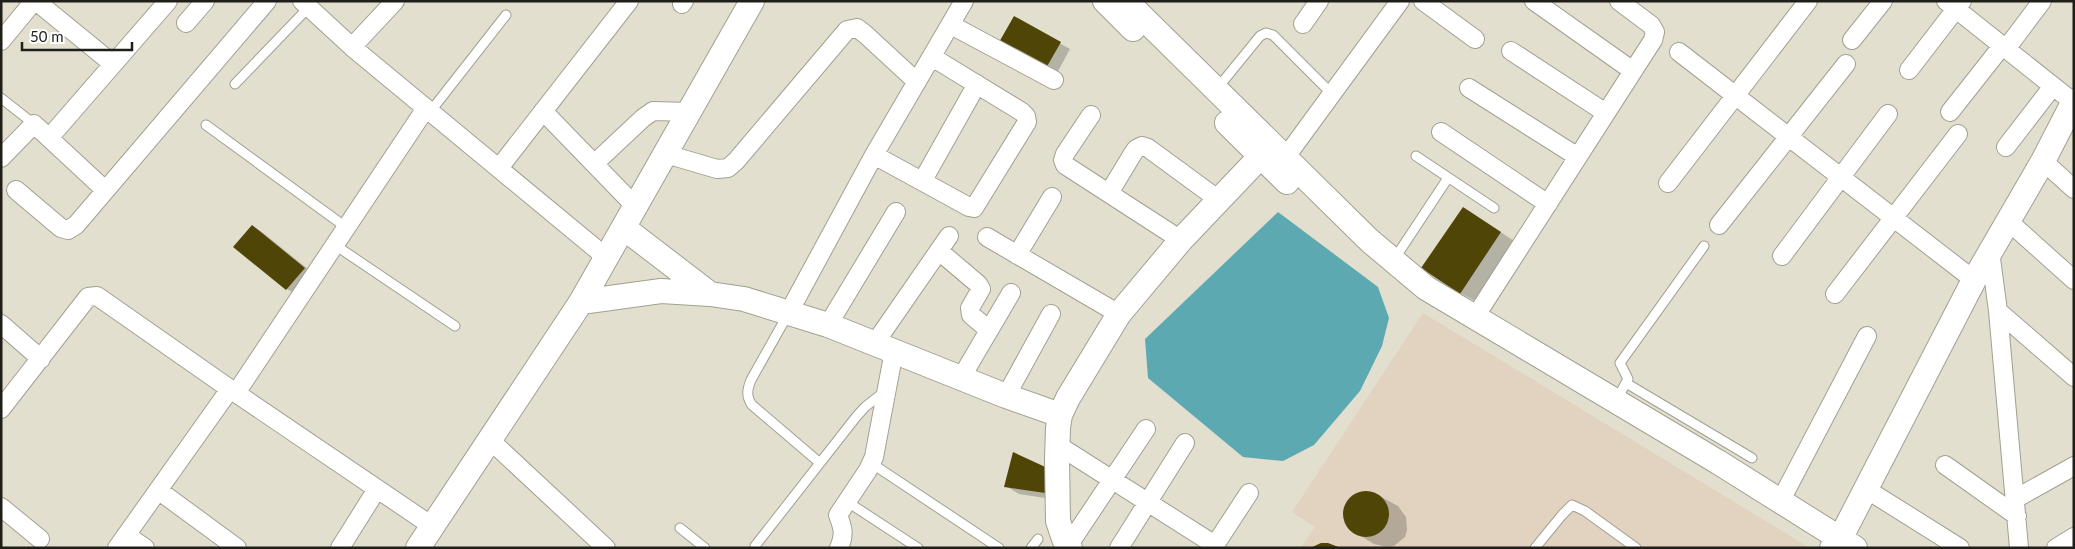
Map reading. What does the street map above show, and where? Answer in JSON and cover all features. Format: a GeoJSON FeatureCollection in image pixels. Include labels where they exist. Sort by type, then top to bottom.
{"type":"FeatureCollection","features":[{"type":"Feature","properties":{"kind":"street"},"geometry":{"type":"LineString","coordinates":[[1,41],[35,1],[113,64]]}},
{"type":"Feature","properties":{"kind":"street"},"geometry":{"type":"LineString","coordinates":[[49,138],[168,1]]}},
{"type":"Feature","properties":{"kind":"street"},"geometry":{"type":"LineString","coordinates":[[186,23],[205,1]]}},
{"type":"Feature","properties":{"kind":"street"},"geometry":{"type":"LineString","coordinates":[[16,190],[61,228],[68,230],[76,225],[267,1]]}},
{"type":"Feature","properties":{"kind":"street"},"geometry":{"type":"LineString","coordinates":[[352,47],[395,1]]}},
{"type":"Feature","properties":{"kind":"street"},"geometry":{"type":"LineString","coordinates":[[499,168],[629,1]]}},
{"type":"Feature","properties":{"kind":"street"},"geometry":{"type":"LineString","coordinates":[[418,548],[581,302],[752,1]]}},
{"type":"Feature","properties":{"kind":"street"},"geometry":{"type":"LineString","coordinates":[[789,312],[874,154],[964,1]]}},
{"type":"Feature","properties":{"kind":"street"},"geometry":{"type":"LineString","coordinates":[[1303,24],[1319,1]]}},
{"type":"Feature","properties":{"kind":"street"},"geometry":{"type":"LineString","coordinates":[[1285,158],[1400,1]]}},
{"type":"Feature","properties":{"kind":"street"},"geometry":{"type":"LineString","coordinates":[[1423,1],[1475,39]]}},
{"type":"Feature","properties":{"kind":"street"},"geometry":{"type":"LineString","coordinates":[[1534,1],[1633,71]]}},
{"type":"Feature","properties":{"kind":"street"},"geometry":{"type":"LineString","coordinates":[[1475,317],[1653,40],[1655,32],[1640,8],[1618,1]]}},
{"type":"Feature","properties":{"kind":"street"},"geometry":{"type":"LineString","coordinates":[[1668,183],[1808,1]]}},
{"type":"Feature","properties":{"kind":"street"},"geometry":{"type":"LineString","coordinates":[[1852,40],[1883,1]]}},
{"type":"Feature","properties":{"kind":"street"},"geometry":{"type":"LineString","coordinates":[[1950,112],[2042,1]]}},
{"type":"Feature","properties":{"kind":"street"},"geometry":{"type":"LineString","coordinates":[[1122,2],[1216,90],[1370,241],[1426,288],[1475,317],[1621,392],[1781,500],[1838,545]]}},
{"type":"Feature","properties":{"kind":"street"},"geometry":{"type":"LineString","coordinates":[[1122,2],[1260,157],[1410,291],[1436,309],[1838,545]]}},
{"type":"Feature","properties":{"kind":"street"},"geometry":{"type":"LineString","coordinates":[[305,4],[352,47],[607,258]]}},
{"type":"Feature","properties":{"kind":"street"},"geometry":{"type":"LineString","coordinates":[[1838,545],[1974,280],[2074,102],[2004,48],[1955,4],[1909,70]]}},
{"type":"Feature","properties":{"kind":"street"},"geometry":{"type":"LineString","coordinates":[[951,24],[1054,80]]}},
{"type":"Feature","properties":{"kind":"street"},"geometry":{"type":"LineString","coordinates":[[666,154],[717,169],[728,168],[847,30],[857,28],[917,82]]}},
{"type":"Feature","properties":{"kind":"street"},"geometry":{"type":"LineString","coordinates":[[1511,51],[1606,113]]}},
{"type":"Feature","properties":{"kind":"street"},"geometry":{"type":"LineString","coordinates":[[1679,52],[1974,280]]}},
{"type":"Feature","properties":{"kind":"street"},"geometry":{"type":"LineString","coordinates":[[874,154],[974,208],[1027,122],[1026,116],[1022,112],[932,57]]}},
{"type":"Feature","properties":{"kind":"street"},"geometry":{"type":"LineString","coordinates":[[1719,225],[1846,64]]}},
{"type":"Feature","properties":{"kind":"street"},"geometry":{"type":"LineString","coordinates":[[923,180],[977,84]]}},
{"type":"Feature","properties":{"kind":"street"},"geometry":{"type":"LineString","coordinates":[[2006,147],[2053,86]]}},
{"type":"Feature","properties":{"kind":"street"},"geometry":{"type":"LineString","coordinates":[[1469,88],[1578,157]]}},
{"type":"Feature","properties":{"kind":"street"},"geometry":{"type":"LineString","coordinates":[[145,548],[122,542],[158,490],[233,391],[428,110]]}},
{"type":"Feature","properties":{"kind":"street"},"geometry":{"type":"LineString","coordinates":[[543,111],[636,207]]}},
{"type":"Feature","properties":{"kind":"street"},"geometry":{"type":"LineString","coordinates":[[594,164],[643,118],[654,111],[690,112]]}},
{"type":"Feature","properties":{"kind":"street"},"geometry":{"type":"LineString","coordinates":[[1091,114],[1063,160],[1066,165],[1181,240]]}},
{"type":"Feature","properties":{"kind":"street"},"geometry":{"type":"LineString","coordinates":[[1782,256],[1888,114]]}},
{"type":"Feature","properties":{"kind":"street"},"geometry":{"type":"LineString","coordinates":[[1,158],[34,124],[105,190]]}},
{"type":"Feature","properties":{"kind":"street"},"geometry":{"type":"LineString","coordinates":[[1441,132],[1548,204]]}},
{"type":"Feature","properties":{"kind":"street"},"geometry":{"type":"LineString","coordinates":[[1834,294],[1958,134]]}},
{"type":"Feature","properties":{"kind":"street"},"geometry":{"type":"LineString","coordinates":[[1109,193],[1136,149],[1142,146],[1148,148],[1219,200]]}},
{"type":"Feature","properties":{"kind":"street"},"geometry":{"type":"LineString","coordinates":[[1069,547],[1058,521],[1056,444],[1060,415],[1068,398],[1118,314],[1181,240],[1260,157]]}},
{"type":"Feature","properties":{"kind":"street"},"geometry":{"type":"LineString","coordinates":[[2043,160],[2074,189]]}},
{"type":"Feature","properties":{"kind":"street"},"geometry":{"type":"LineString","coordinates":[[1017,255],[1052,197]]}},
{"type":"Feature","properties":{"kind":"street"},"geometry":{"type":"LineString","coordinates":[[828,325],[896,212]]}},
{"type":"Feature","properties":{"kind":"street"},"geometry":{"type":"LineString","coordinates":[[2007,220],[2074,280]]}},
{"type":"Feature","properties":{"kind":"street"},"geometry":{"type":"LineString","coordinates":[[624,228],[710,294]]}},
{"type":"Feature","properties":{"kind":"street"},"geometry":{"type":"LineString","coordinates":[[839,548],[844,531],[838,515],[871,463],[877,445],[887,390],[884,347],[949,236]]}},
{"type":"Feature","properties":{"kind":"street"},"geometry":{"type":"LineString","coordinates":[[988,237],[1118,314]]}},
{"type":"Feature","properties":{"kind":"street"},"geometry":{"type":"LineString","coordinates":[[939,251],[978,284],[981,289],[970,308],[970,315],[989,330]]}},
{"type":"Feature","properties":{"kind":"street"},"geometry":{"type":"LineString","coordinates":[[1990,251],[1998,311],[2020,548]]}},
{"type":"Feature","properties":{"kind":"street"},"geometry":{"type":"LineString","coordinates":[[581,302],[661,291],[744,298],[828,325],[1006,396],[1060,415]]}},
{"type":"Feature","properties":{"kind":"street"},"geometry":{"type":"LineString","coordinates":[[961,378],[1010,293]]}},
{"type":"Feature","properties":{"kind":"street"},"geometry":{"type":"LineString","coordinates":[[4,400],[41,359],[88,297],[97,296],[432,526]]}},
{"type":"Feature","properties":{"kind":"street"},"geometry":{"type":"LineString","coordinates":[[1998,311],[2074,377]]}},
{"type":"Feature","properties":{"kind":"street"},"geometry":{"type":"LineString","coordinates":[[1006,396],[1050,314]]}},
{"type":"Feature","properties":{"kind":"street"},"geometry":{"type":"LineString","coordinates":[[1,324],[41,359]]}},
{"type":"Feature","properties":{"kind":"street"},"geometry":{"type":"LineString","coordinates":[[1781,500],[1867,336]]}},
{"type":"Feature","properties":{"kind":"street"},"geometry":{"type":"LineString","coordinates":[[1069,547],[1146,429]]}},
{"type":"Feature","properties":{"kind":"street"},"geometry":{"type":"LineString","coordinates":[[490,440],[606,548]]}},
{"type":"Feature","properties":{"kind":"street"},"geometry":{"type":"LineString","coordinates":[[1056,444],[1214,546],[1249,493]]}},
{"type":"Feature","properties":{"kind":"street"},"geometry":{"type":"LineString","coordinates":[[1119,548],[1185,444]]}},
{"type":"Feature","properties":{"kind":"street"},"geometry":{"type":"LineString","coordinates":[[1945,465],[2017,516]]}},
{"type":"Feature","properties":{"kind":"street"},"geometry":{"type":"LineString","coordinates":[[2015,498],[2074,466]]}},
{"type":"Feature","properties":{"kind":"street"},"geometry":{"type":"LineString","coordinates":[[340,548],[377,489]]}},
{"type":"Feature","properties":{"kind":"street"},"geometry":{"type":"LineString","coordinates":[[1866,489],[1960,548]]}},
{"type":"Feature","properties":{"kind":"street"},"geometry":{"type":"LineString","coordinates":[[158,490],[237,548]]}},
{"type":"Feature","properties":{"kind":"street"},"geometry":{"type":"LineString","coordinates":[[1,507],[40,539]]}},
{"type":"Feature","properties":{"kind":"street"},"geometry":{"type":"LineString","coordinates":[[2056,548],[2074,537]]}},
{"type":"Feature","properties":{"kind":"lane"},"geometry":{"type":"LineString","coordinates":[[235,84],[305,4]]}},
{"type":"Feature","properties":{"kind":"lane"},"geometry":{"type":"LineString","coordinates":[[428,110],[506,15]]}},
{"type":"Feature","properties":{"kind":"lane"},"geometry":{"type":"LineString","coordinates":[[1216,90],[1260,36],[1266,33],[1273,34],[1332,94]]}},
{"type":"Feature","properties":{"kind":"lane"},"geometry":{"type":"LineString","coordinates":[[1,98],[34,124]]}},
{"type":"Feature","properties":{"kind":"lane"},"geometry":{"type":"LineString","coordinates":[[206,125],[346,228]]}},
{"type":"Feature","properties":{"kind":"lane"},"geometry":{"type":"LineString","coordinates":[[1416,156],[1494,208]]}},
{"type":"Feature","properties":{"kind":"lane"},"geometry":{"type":"LineString","coordinates":[[1393,261],[1448,178]]}},
{"type":"Feature","properties":{"kind":"lane"},"geometry":{"type":"LineString","coordinates":[[335,245],[455,326]]}},
{"type":"Feature","properties":{"kind":"lane"},"geometry":{"type":"LineString","coordinates":[[1704,246],[1620,362],[1628,379],[1621,392],[1752,458]]}},
{"type":"Feature","properties":{"kind":"lane"},"geometry":{"type":"LineString","coordinates":[[789,312],[751,380],[748,388],[748,399],[752,405],[820,463]]}},
{"type":"Feature","properties":{"kind":"lane"},"geometry":{"type":"LineString","coordinates":[[755,546],[866,407],[887,390]]}},
{"type":"Feature","properties":{"kind":"lane"},"geometry":{"type":"LineString","coordinates":[[871,463],[999,548]]}},
{"type":"Feature","properties":{"kind":"lane"},"geometry":{"type":"LineString","coordinates":[[846,502],[918,548]]}},
{"type":"Feature","properties":{"kind":"lane"},"geometry":{"type":"LineString","coordinates":[[1535,548],[1572,505],[1585,511],[1636,548]]}},
{"type":"Feature","properties":{"kind":"lane"},"geometry":{"type":"LineString","coordinates":[[680,528],[705,548]]}},
{"type":"Feature","properties":{"kind":"lane"},"geometry":{"type":"LineString","coordinates":[[1031,548],[1038,539]]}},
{"type":"Feature","properties":{"kind":"shaded area"},"geometry":{"type":"Polygon","coordinates":[[[1423,313],[1810,548],[1300,548],[1315,527],[1292,512],[1423,313]]]}},
{"type":"Feature","properties":{"kind":"water"},"geometry":{"type":"Polygon","coordinates":[[[1278,212],[1378,287],[1389,318],[1382,346],[1360,391],[1314,445],[1283,461],[1243,457],[1148,378],[1145,339],[1278,212]]]}},
{"type":"Feature","properties":{"kind":"building"},"geometry":{"type":"Polygon","coordinates":[[[1014,16],[1061,42],[1045,70],[998,44],[1014,16]]]}},
{"type":"Feature","properties":{"kind":"building"},"geometry":{"type":"Polygon","coordinates":[[[1463,207],[1501,232],[1460,294],[1421,268],[1463,207]]]}},
{"type":"Feature","properties":{"kind":"building"},"geometry":{"type":"Polygon","coordinates":[[[252,225],[305,268],[286,290],[233,247],[252,225]]]}},
{"type":"Feature","properties":{"kind":"building"},"geometry":{"type":"Polygon","coordinates":[[[1013,452],[1054,471],[1052,494],[1004,487],[1013,452]]]}},
{"type":"Feature","properties":{"kind":"building"},"geometry":{"type":"Polygon","coordinates":[[[1361,491],[1371,491],[1385,501],[1389,514],[1385,527],[1379,533],[1371,537],[1361,537],[1347,527],[1343,519],[1343,509],[1353,495],[1361,491]]]}},
{"type":"Feature","properties":{"kind":"building"},"geometry":{"type":"Polygon","coordinates":[[[1321,543],[1328,543],[1341,548],[1310,548],[1321,543]]]}}]}
